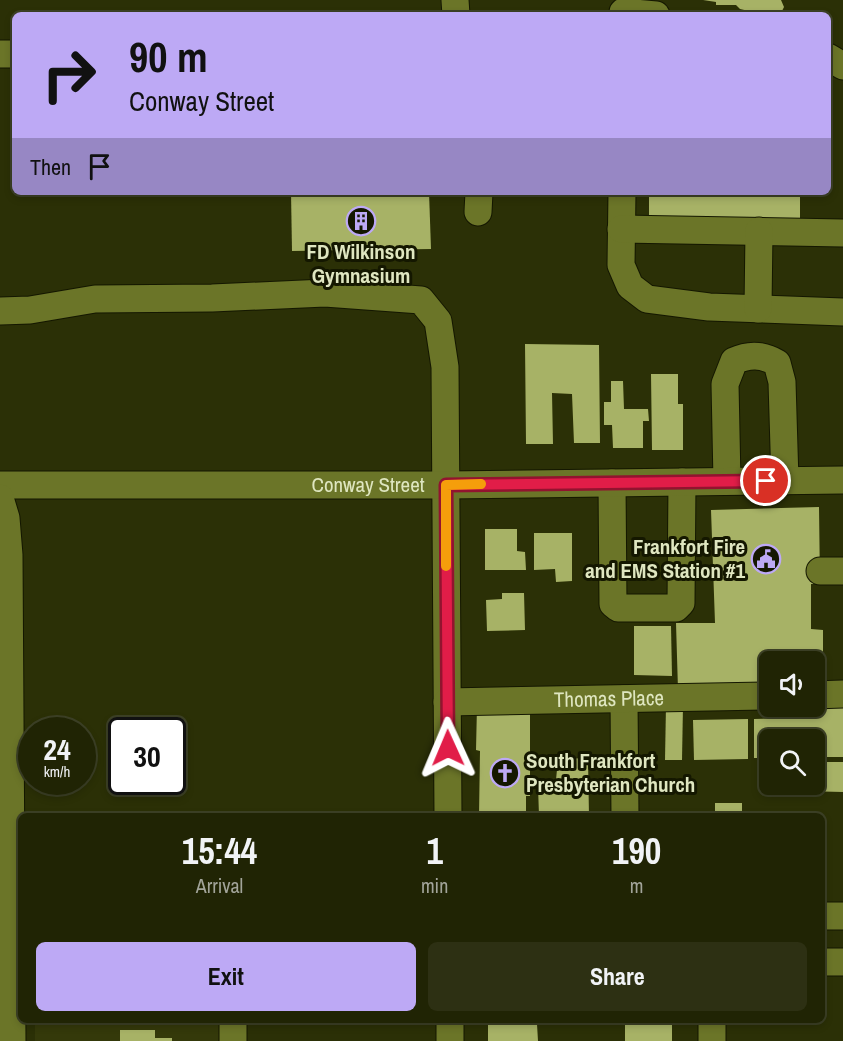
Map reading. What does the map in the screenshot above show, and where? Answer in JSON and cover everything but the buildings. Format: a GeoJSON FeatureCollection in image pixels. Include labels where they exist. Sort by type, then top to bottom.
{"type":"FeatureCollection","features":[{"type":"Feature","properties":{"kind":"street"},"geometry":{"type":"LineString","coordinates":[[623,9],[640,12]]}},
{"type":"Feature","properties":{"kind":"street"},"geometry":{"type":"LineString","coordinates":[[622,195],[621,265],[630,286],[647,299],[709,307],[843,312]]}},
{"type":"Feature","properties":{"kind":"street"},"geometry":{"type":"LineString","coordinates":[[621,229],[843,233]]}},
{"type":"Feature","properties":{"kind":"street"},"geometry":{"type":"LineString","coordinates":[[758,309],[759,231]]}},
{"type":"Feature","properties":{"kind":"street"},"geometry":{"type":"LineString","coordinates":[[0,310],[30,310],[95,299],[212,298],[326,293],[421,300],[438,321],[445,367],[448,813]]}},
{"type":"Feature","properties":{"kind":"street"},"geometry":{"type":"LineString","coordinates":[[727,481],[725,384],[734,361],[748,355],[769,358],[777,363],[782,382],[785,481]]}},
{"type":"Feature","properties":{"kind":"street","name":"Conway Street"},"geometry":{"type":"LineString","coordinates":[[0,485],[446,485],[843,480]]}},
{"type":"Feature","properties":{"kind":"street"},"geometry":{"type":"LineString","coordinates":[[612,483],[613,604],[618,608],[679,606],[682,482]]}},
{"type":"Feature","properties":{"kind":"street"},"geometry":{"type":"LineString","coordinates":[[0,498],[6,518],[9,555],[12,1041]]}},
{"type":"Feature","properties":{"kind":"street"},"geometry":{"type":"LineString","coordinates":[[825,695],[843,694]]}},
{"type":"Feature","properties":{"kind":"street","name":"Thomas Place"},"geometry":{"type":"LineString","coordinates":[[447,702],[759,696]]}},
{"type":"Feature","properties":{"kind":"street"},"geometry":{"type":"LineString","coordinates":[[624,699],[625,813]]}},
{"type":"Feature","properties":{"kind":"street"},"geometry":{"type":"LineString","coordinates":[[825,916],[843,916]]}},
{"type":"Feature","properties":{"kind":"street"},"geometry":{"type":"LineString","coordinates":[[825,962],[843,962]]}},
{"type":"Feature","properties":{"kind":"street"},"geometry":{"type":"LineString","coordinates":[[233,1023],[233,1041]]}},
{"type":"Feature","properties":{"kind":"street"},"geometry":{"type":"LineString","coordinates":[[450,1023],[450,1041]]}},
{"type":"Feature","properties":{"kind":"street"},"geometry":{"type":"LineString","coordinates":[[712,1023],[712,1041]]}},
{"type":"Feature","properties":{"kind":"shaded area"},"geometry":{"type":"Polygon","coordinates":[[[35,1023],[228,1023],[228,1041],[35,1041],[35,1023]]]}},
{"type":"Feature","properties":{"kind":"slow traffic"},"geometry":{"type":"LineString","coordinates":[[446,566],[446,485],[481,484]]}},
{"type":"Feature","properties":{"kind":"place","name":"FD Wilkinson Gymnasium"},"geometry":{"type":"Point","coordinates":[361,221]}},
{"type":"Feature","properties":{"kind":"place","name":"Frankfort Fire and EMS Station #1"},"geometry":{"type":"Point","coordinates":[766,559]}},
{"type":"Feature","properties":{"kind":"place","name":"South Frankfort Presbyterian Church"},"geometry":{"type":"Point","coordinates":[505,773]}},
{"type":"Feature","properties":{"kind":"route"},"geometry":{"type":"LineString","coordinates":[[448,748],[446,485],[766,481]]}}]}
